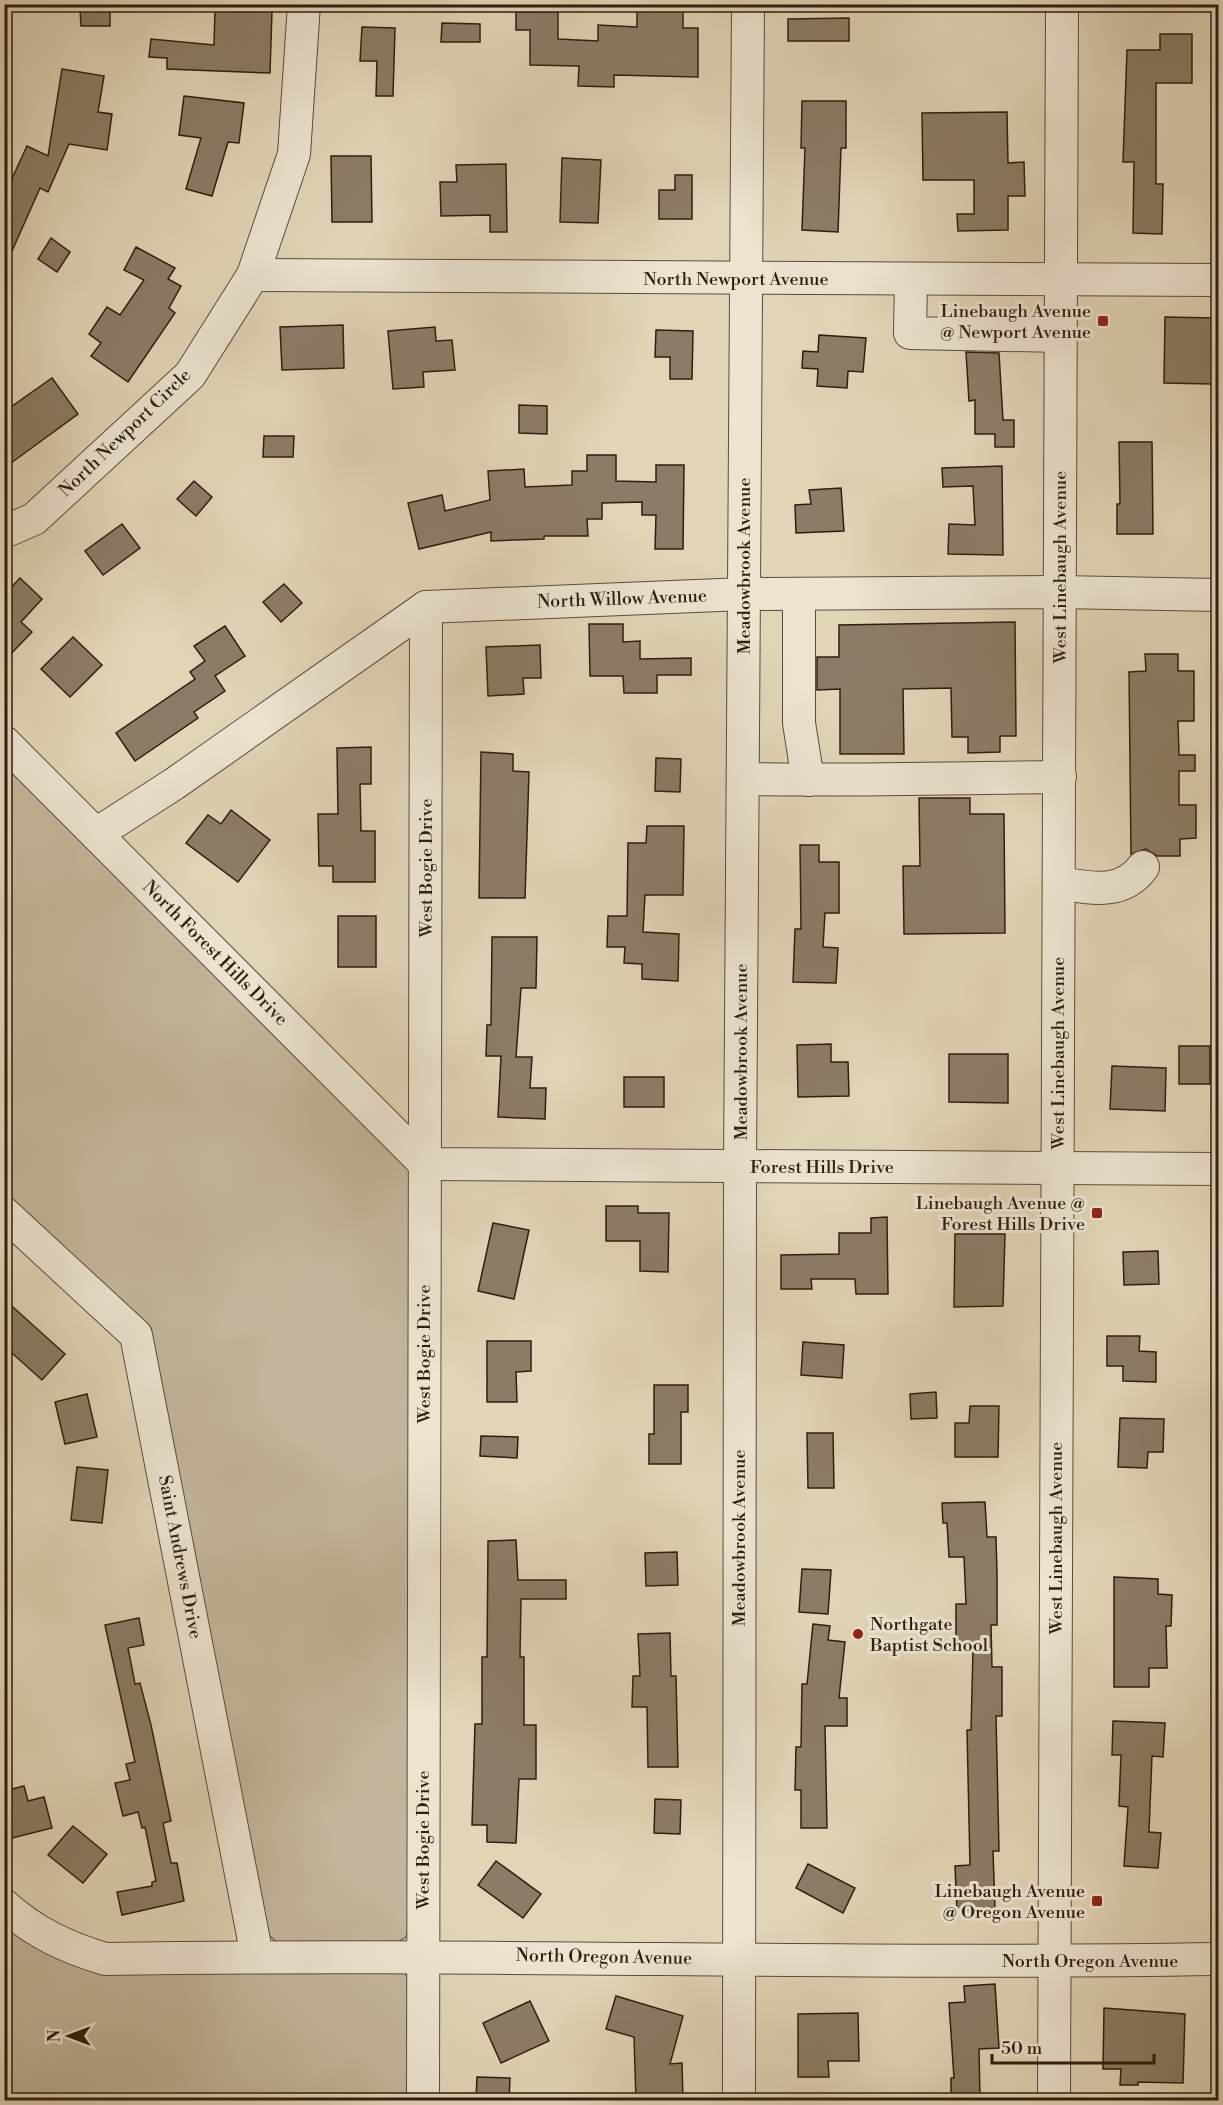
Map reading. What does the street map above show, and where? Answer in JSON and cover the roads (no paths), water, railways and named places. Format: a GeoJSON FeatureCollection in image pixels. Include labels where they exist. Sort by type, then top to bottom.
{"type":"FeatureCollection","features":[{"type":"Feature","properties":{"kind":"street","name":"North Newport Circle"},"geometry":{"type":"LineString","coordinates":[[4,532],[34,519],[190,375],[253,275],[294,154],[304,4]]}},
{"type":"Feature","properties":{"kind":"street","name":"Meadowbrook Avenue"},"geometry":{"type":"LineString","coordinates":[[739,2100],[740,1167],[747,4]]}},
{"type":"Feature","properties":{"kind":"street","name":"West Linebaugh Avenue"},"geometry":{"type":"LineString","coordinates":[[1054,2100],[1062,4]]}},
{"type":"Feature","properties":{"kind":"street","name":"North Newport Avenue"},"geometry":{"type":"LineString","coordinates":[[253,275],[1218,280]]}},
{"type":"Feature","properties":{"kind":"street"},"geometry":{"type":"LineString","coordinates":[[911,280],[910,333],[1061,336]]}},
{"type":"Feature","properties":{"kind":"street","name":"North Willow Avenue"},"geometry":{"type":"LineString","coordinates":[[426,608],[744,594],[1060,592],[1218,595]]}},
{"type":"Feature","properties":{"kind":"street"},"geometry":{"type":"LineString","coordinates":[[799,594],[799,723],[808,780]]}},
{"type":"Feature","properties":{"kind":"street"},"geometry":{"type":"LineString","coordinates":[[96,834],[174,784],[426,608]]}},
{"type":"Feature","properties":{"kind":"street","name":"West Bogie Drive"},"geometry":{"type":"LineString","coordinates":[[423,2100],[426,608]]}},
{"type":"Feature","properties":{"kind":"street","name":"North Forest Hills Drive"},"geometry":{"type":"LineString","coordinates":[[4,742],[425,1164]]}},
{"type":"Feature","properties":{"kind":"street"},"geometry":{"type":"LineString","coordinates":[[742,779],[1060,777]]}},
{"type":"Feature","properties":{"kind":"street"},"geometry":{"type":"LineString","coordinates":[[1059,883],[1102,889],[1134,880],[1143,867]]}},
{"type":"Feature","properties":{"kind":"street","name":"Forest Hills Drive"},"geometry":{"type":"LineString","coordinates":[[425,1164],[1218,1169]]}},
{"type":"Feature","properties":{"kind":"street","name":"Saint Andrews Drive"},"geometry":{"type":"LineString","coordinates":[[4,1213],[136,1335],[257,1956]]}},
{"type":"Feature","properties":{"kind":"street","name":"North Oregon Avenue"},"geometry":{"type":"LineString","coordinates":[[4,1905],[20,1920],[65,1947],[105,1959],[422,1955],[1053,1962],[1218,1959]]}},
{"type":"Feature","properties":{"kind":"place","name":"Linebaugh Avenue @ Newport Avenue"},"geometry":{"type":"Point","coordinates":[1103,321]}},
{"type":"Feature","properties":{"kind":"place","name":"Linebaugh Avenue @ Forest Hills Drive"},"geometry":{"type":"Point","coordinates":[1097,1213]}},
{"type":"Feature","properties":{"kind":"place","name":"Northgate Baptist School"},"geometry":{"type":"Point","coordinates":[858,1634]}},
{"type":"Feature","properties":{"kind":"place","name":"Linebaugh Avenue @ Oregon Avenue"},"geometry":{"type":"Point","coordinates":[1097,1901]}}]}
